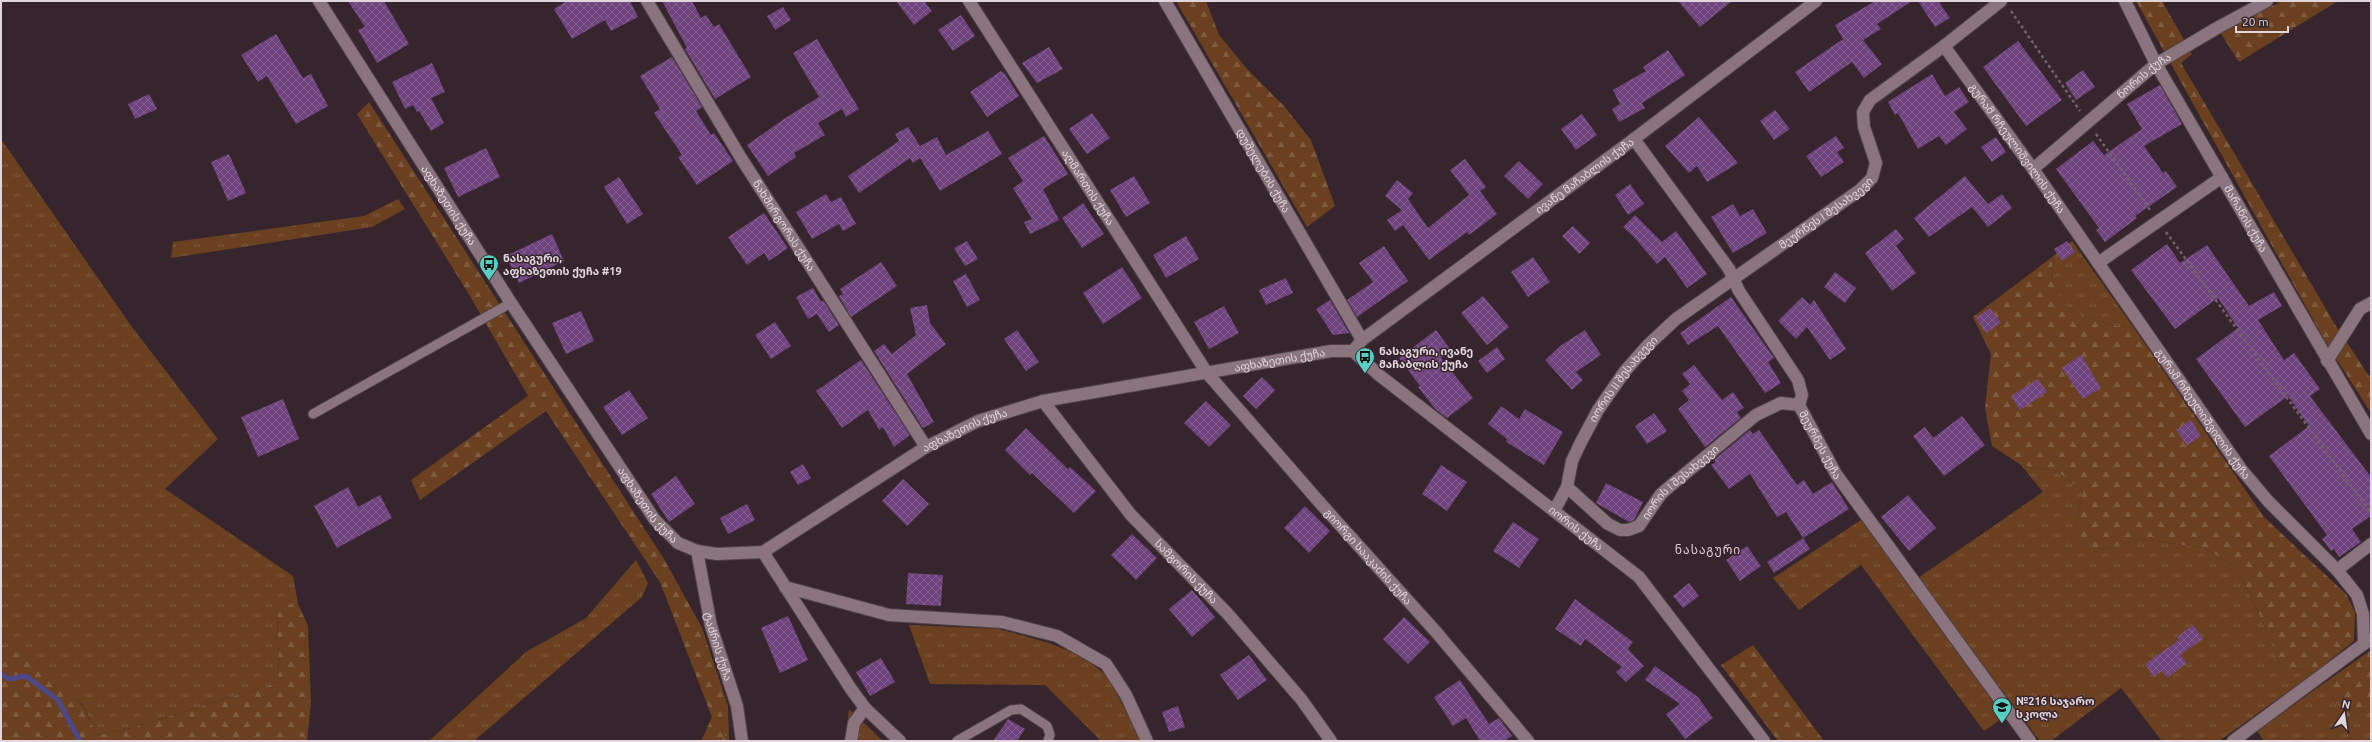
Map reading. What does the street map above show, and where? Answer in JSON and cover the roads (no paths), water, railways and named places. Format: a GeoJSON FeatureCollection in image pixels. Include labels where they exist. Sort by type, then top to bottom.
{"type":"FeatureCollection","features":[{"type":"Feature","properties":{"kind":"street","name":"აფხაზეთის ქუჩა"},"geometry":{"type":"LineString","coordinates":[[319,1],[511,303],[655,520],[678,543],[697,551],[718,554],[763,552],[926,447],[978,421],[1043,401],[1339,349],[1353,351]]}},
{"type":"Feature","properties":{"kind":"street","name":"ნახშირგორას ქუჩა"},"geometry":{"type":"LineString","coordinates":[[647,1],[740,158],[926,447]]}},
{"type":"Feature","properties":{"kind":"street","name":"აღმართის ქუჩა"},"geometry":{"type":"LineString","coordinates":[[969,1],[1207,373]]}},
{"type":"Feature","properties":{"kind":"street","name":"დუშელების ქუჩა"},"geometry":{"type":"LineString","coordinates":[[1165,1],[1362,340]]}},
{"type":"Feature","properties":{"kind":"street","name":"ივანე მაჩაბლის ქუჩა"},"geometry":{"type":"LineString","coordinates":[[1353,351],[1362,340],[1634,139],[1816,1]]}},
{"type":"Feature","properties":{"kind":"street","name":"მეურნეს I შესახვევი"},"geometry":{"type":"LineString","coordinates":[[1734,278],[1860,190],[1872,178],[1876,163],[1864,127],[1863,112],[1870,100],[1944,46],[2001,1]]}},
{"type":"Feature","properties":{"kind":"street","name":"მარანის ქუჩა"},"geometry":{"type":"LineString","coordinates":[[2125,1],[2156,64],[2222,176],[2327,361],[2371,434]]}},
{"type":"Feature","properties":{"kind":"street","name":"ნორის ქუჩა"},"geometry":{"type":"LineString","coordinates":[[2033,168],[2156,64],[2267,1]]}},
{"type":"Feature","properties":{"kind":"street","name":"გურამ რჩეულიშვილის ქუჩა"},"geometry":{"type":"LineString","coordinates":[[1944,46],[2033,168],[2241,469],[2268,501],[2337,570],[2357,595],[2363,614],[2367,642],[2233,741]]}},
{"type":"Feature","properties":{"kind":"street","name":"მეურნეს ქუჩა"},"geometry":{"type":"LineString","coordinates":[[1634,139],[1734,278],[1739,291],[1798,380],[1802,395],[1799,405],[1836,474],[2030,741]]}},
{"type":"Feature","properties":{"kind":"street"},"geometry":{"type":"LineString","coordinates":[[2098,263],[2222,176]]}},
{"type":"Feature","properties":{"kind":"street","name":"იორის II შესახვევი"},"geometry":{"type":"LineString","coordinates":[[1554,511],[1567,487],[1572,461],[1581,442],[1598,410],[1625,371],[1647,346],[1676,319],[1734,278]]}},
{"type":"Feature","properties":{"kind":"street"},"geometry":{"type":"LineString","coordinates":[[2327,361],[2360,309],[2371,303]]}},
{"type":"Feature","properties":{"kind":"street","name":"იორის ქუჩა"},"geometry":{"type":"LineString","coordinates":[[1353,351],[1379,375],[1639,577],[1764,741]]}},
{"type":"Feature","properties":{"kind":"street","name":"გიორგი სააკაძის ქუჩა"},"geometry":{"type":"LineString","coordinates":[[1207,373],[1321,504],[1437,633],[1528,741]]}},
{"type":"Feature","properties":{"kind":"street","name":"სამგორის ქუჩა"},"geometry":{"type":"LineString","coordinates":[[1043,401],[1131,515],[1227,613],[1301,699],[1331,741]]}},
{"type":"Feature","properties":{"kind":"street","name":"იორის I შესახვევი"},"geometry":{"type":"LineString","coordinates":[[1567,487],[1608,524],[1620,530],[1628,530],[1639,526],[1661,494],[1756,415],[1780,403],[1799,405]]}},
{"type":"Feature","properties":{"kind":"street"},"geometry":{"type":"LineString","coordinates":[[2337,570],[2371,544]]}},
{"type":"Feature","properties":{"kind":"street","name":"ტაძრის ქუჩა"},"geometry":{"type":"LineString","coordinates":[[697,551],[711,626],[737,706],[742,741]]}},
{"type":"Feature","properties":{"kind":"street"},"geometry":{"type":"LineString","coordinates":[[763,552],[850,689],[865,708],[900,741]]}},
{"type":"Feature","properties":{"kind":"street"},"geometry":{"type":"LineString","coordinates":[[785,587],[889,615],[1002,622],[1057,636],[1106,664],[1126,695],[1147,741]]}},
{"type":"Feature","properties":{"kind":"street"},"geometry":{"type":"LineString","coordinates":[[851,741],[854,723],[865,708]]}},
{"type":"Feature","properties":{"kind":"lane"},"geometry":{"type":"LineString","coordinates":[[313,414],[511,303]]}},
{"type":"Feature","properties":{"kind":"lane"},"geometry":{"type":"LineString","coordinates":[[957,741],[1011,710],[1021,710],[1047,726],[1050,735],[1048,741]]}},
{"type":"Feature","properties":{"kind":"waterway"},"geometry":{"type":"LineString","coordinates":[[1,674],[9,679],[26,676],[58,700],[80,741]]}},
{"type":"Feature","properties":{"kind":"place","name":"ნასაგური, აფხაზეთის ქუჩა #19"},"geometry":{"type":"Point","coordinates":[489,281]}},
{"type":"Feature","properties":{"kind":"place","name":"ნასაგური, ივანე მაჩაბლის ქუჩა"},"geometry":{"type":"Point","coordinates":[1365,374]}},
{"type":"Feature","properties":{"kind":"place","name":"№216 საჯარო სკოლა"},"geometry":{"type":"Point","coordinates":[2002,724]}},
{"type":"Feature","properties":{"kind":"district","name":"ნასაგური"},"geometry":{"type":"Point","coordinates":[1708,549]}}]}
